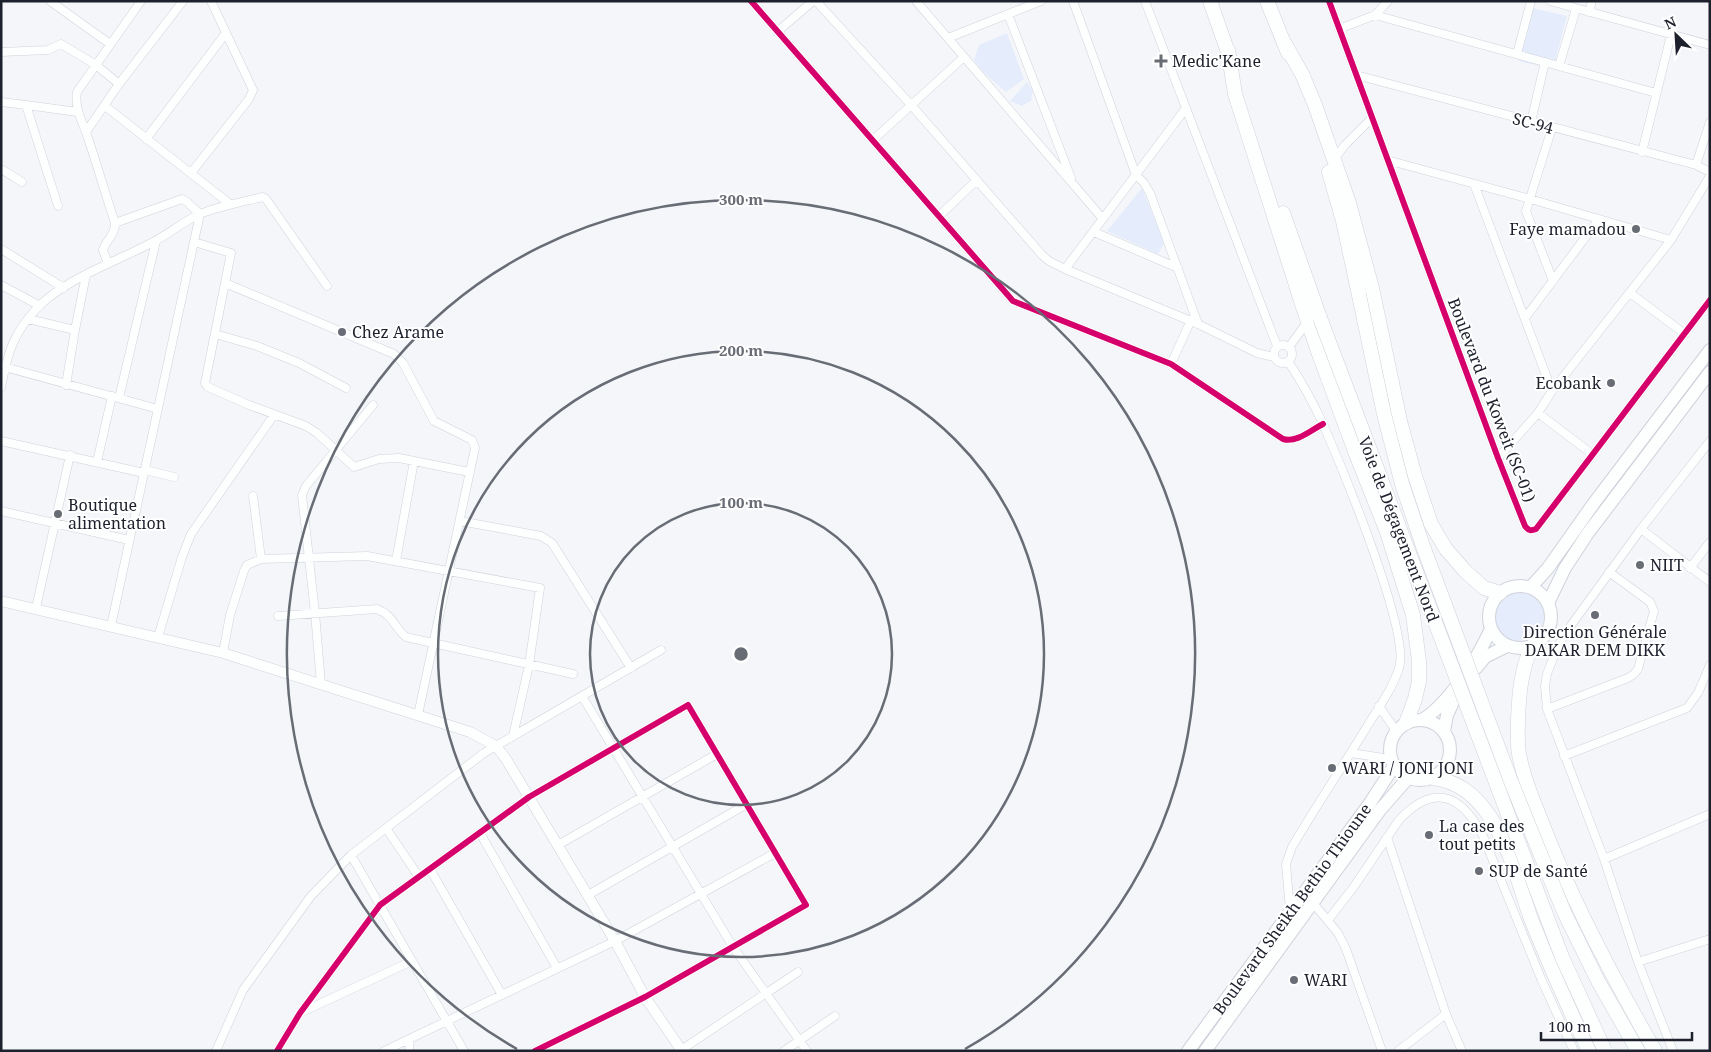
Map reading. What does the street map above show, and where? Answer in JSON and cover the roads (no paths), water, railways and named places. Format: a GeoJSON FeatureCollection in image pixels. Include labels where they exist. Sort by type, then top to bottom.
{"type":"FeatureCollection","features":[{"type":"Feature","properties":{"kind":"highway","name":"Voie de Dégagement Nord"},"geometry":{"type":"LineString","coordinates":[[1210,1],[1228,50],[1314,320],[1554,935],[1576,989],[1605,1051]]}},
{"type":"Feature","properties":{"kind":"highway","name":"Voie de Dégagement Nord"},"geometry":{"type":"LineString","coordinates":[[1267,1],[1307,102],[1326,160],[1343,222],[1384,414],[1402,484],[1426,557],[1512,784],[1560,902],[1598,981],[1638,1051]]}},
{"type":"Feature","properties":{"kind":"highway"},"geometry":{"type":"LineString","coordinates":[[1285,44],[1302,74],[1315,105],[1360,240],[1400,421],[1431,524],[1446,549],[1465,571],[1484,588],[1500,593]]}},
{"type":"Feature","properties":{"kind":"highway"},"geometry":{"type":"LineString","coordinates":[[1314,320],[1356,454],[1387,532],[1413,615],[1419,661],[1419,681],[1415,699],[1401,727]]}},
{"type":"Feature","properties":{"kind":"highway"},"geometry":{"type":"LineString","coordinates":[[1532,646],[1523,669],[1518,701],[1519,752],[1526,781],[1555,856],[1583,917],[1619,988],[1655,1051]]}},
{"type":"Feature","properties":{"kind":"highway"},"geometry":{"type":"LineString","coordinates":[[1432,778],[1451,782],[1469,792],[1490,816],[1512,864],[1553,972],[1589,1051]]}},
{"type":"Feature","properties":{"kind":"main road"},"geometry":{"type":"LineString","coordinates":[[1531,587],[1548,568],[1594,503],[1710,350]]}},
{"type":"Feature","properties":{"kind":"main road"},"geometry":{"type":"LineString","coordinates":[[1548,602],[1573,554],[1710,372]]}},
{"type":"Feature","properties":{"kind":"main road"},"geometry":{"type":"LineString","coordinates":[[1520,585],[1531,587],[1541,593],[1548,602],[1551,611],[1550,628],[1540,642],[1532,646],[1520,648],[1507,646],[1500,642],[1491,629],[1489,621],[1490,606],[1500,593],[1509,587],[1520,585]]}},
{"type":"Feature","properties":{"kind":"main road"},"geometry":{"type":"LineString","coordinates":[[1422,720],[1430,721],[1444,732],[1450,746],[1450,754],[1445,768],[1432,778],[1420,781],[1400,774],[1392,763],[1390,744],[1401,727],[1422,720],[1437,709],[1449,696],[1481,648],[1491,629]]}},
{"type":"Feature","properties":{"kind":"main road"},"geometry":{"type":"LineString","coordinates":[[1444,732],[1447,715],[1453,700],[1478,665],[1485,657],[1507,646]]}},
{"type":"Feature","properties":{"kind":"main road","name":"Boulevard Sheikh Bethio Thioune"},"geometry":{"type":"LineString","coordinates":[[1188,1051],[1370,803],[1392,763]]}},
{"type":"Feature","properties":{"kind":"main road","name":"Boulevard Sheikh Bethio Thioune"},"geometry":{"type":"LineString","coordinates":[[1204,1051],[1380,810],[1408,778]]}},
{"type":"Feature","properties":{"kind":"street"},"geometry":{"type":"LineString","coordinates":[[50,1],[110,44]]}},
{"type":"Feature","properties":{"kind":"street"},"geometry":{"type":"LineString","coordinates":[[108,264],[103,250],[116,228],[78,112],[76,99],[77,92],[141,1]]}},
{"type":"Feature","properties":{"kind":"street"},"geometry":{"type":"LineString","coordinates":[[86,132],[183,1]]}},
{"type":"Feature","properties":{"kind":"street"},"geometry":{"type":"LineString","coordinates":[[191,173],[252,94],[251,85],[211,1]]}},
{"type":"Feature","properties":{"kind":"street"},"geometry":{"type":"LineString","coordinates":[[751,1],[1012,301],[1171,364],[1283,439],[1289,441],[1295,439],[1323,424]]}},
{"type":"Feature","properties":{"kind":"street"},"geometry":{"type":"LineString","coordinates":[[777,32],[814,1],[912,106],[1050,262],[1194,322],[1257,353],[1274,357],[1280,362],[1288,361]]}},
{"type":"Feature","properties":{"kind":"street"},"geometry":{"type":"LineString","coordinates":[[916,1],[1103,219]]}},
{"type":"Feature","properties":{"kind":"street"},"geometry":{"type":"LineString","coordinates":[[948,38],[1042,1]]}},
{"type":"Feature","properties":{"kind":"street"},"geometry":{"type":"LineString","coordinates":[[1073,1],[1136,175],[1150,193],[1178,268],[1194,322],[1171,364]]}},
{"type":"Feature","properties":{"kind":"street"},"geometry":{"type":"LineString","coordinates":[[1145,1],[1277,346],[1274,357]]}},
{"type":"Feature","properties":{"kind":"street","name":"Boulevard du Koweit (SC-01)"},"geometry":{"type":"LineString","coordinates":[[1329,1],[1371,119],[1498,458],[1528,530],[1536,529],[1710,300]]}},
{"type":"Feature","properties":{"kind":"street"},"geometry":{"type":"LineString","coordinates":[[1339,29],[1376,15],[1388,1]]}},
{"type":"Feature","properties":{"kind":"street"},"geometry":{"type":"LineString","coordinates":[[1517,54],[1531,1]]}},
{"type":"Feature","properties":{"kind":"street"},"geometry":{"type":"LineString","coordinates":[[1550,1],[1710,45]]}},
{"type":"Feature","properties":{"kind":"street"},"geometry":{"type":"LineString","coordinates":[[1589,12],[1592,1]]}},
{"type":"Feature","properties":{"kind":"street"},"geometry":{"type":"LineString","coordinates":[[1560,66],[1576,8]]}},
{"type":"Feature","properties":{"kind":"street"},"geometry":{"type":"LineString","coordinates":[[1008,14],[1074,184]]}},
{"type":"Feature","properties":{"kind":"street"},"geometry":{"type":"LineString","coordinates":[[1376,15],[1656,93]]}},
{"type":"Feature","properties":{"kind":"street"},"geometry":{"type":"LineString","coordinates":[[146,139],[226,33]]}},
{"type":"Feature","properties":{"kind":"street"},"geometry":{"type":"LineString","coordinates":[[1642,152],[1671,35]]}},
{"type":"Feature","properties":{"kind":"street"},"geometry":{"type":"LineString","coordinates":[[1,52],[48,50],[61,44],[96,65],[120,84]]}},
{"type":"Feature","properties":{"kind":"street"},"geometry":{"type":"LineString","coordinates":[[873,140],[964,57]]}},
{"type":"Feature","properties":{"kind":"street"},"geometry":{"type":"LineString","coordinates":[[1531,122],[1545,62]]}},
{"type":"Feature","properties":{"kind":"street","name":"SC-94"},"geometry":{"type":"LineString","coordinates":[[1356,76],[1696,165],[1710,172]]}},
{"type":"Feature","properties":{"kind":"street"},"geometry":{"type":"LineString","coordinates":[[1,102],[78,112]]}},
{"type":"Feature","properties":{"kind":"street"},"geometry":{"type":"LineString","coordinates":[[26,106],[58,206]]}},
{"type":"Feature","properties":{"kind":"street"},"geometry":{"type":"LineString","coordinates":[[105,106],[230,204]]}},
{"type":"Feature","properties":{"kind":"street"},"geometry":{"type":"LineString","coordinates":[[1065,269],[1186,108]]}},
{"type":"Feature","properties":{"kind":"street"},"geometry":{"type":"LineString","coordinates":[[1334,159],[1371,119]]}},
{"type":"Feature","properties":{"kind":"street"},"geometry":{"type":"LineString","coordinates":[[1696,165],[1710,122]]}},
{"type":"Feature","properties":{"kind":"street"},"geometry":{"type":"LineString","coordinates":[[1552,128],[1526,214],[1553,281]]}},
{"type":"Feature","properties":{"kind":"street"},"geometry":{"type":"LineString","coordinates":[[1387,160],[1671,240]]}},
{"type":"Feature","properties":{"kind":"street"},"geometry":{"type":"LineString","coordinates":[[1,169],[22,182]]}},
{"type":"Feature","properties":{"kind":"street"},"geometry":{"type":"LineString","coordinates":[[1498,458],[1538,413],[1552,391],[1671,240],[1710,176]]}},
{"type":"Feature","properties":{"kind":"street"},"geometry":{"type":"LineString","coordinates":[[939,216],[977,180]]}},
{"type":"Feature","properties":{"kind":"street"},"geometry":{"type":"LineString","coordinates":[[1474,184],[1552,391]]}},
{"type":"Feature","properties":{"kind":"street"},"geometry":{"type":"LineString","coordinates":[[1,387],[3,367],[12,343],[40,306],[64,288],[86,275],[156,241],[200,214],[230,204],[263,197],[266,199],[327,286]]}},
{"type":"Feature","properties":{"kind":"street"},"geometry":{"type":"LineString","coordinates":[[115,223],[182,199],[200,214]]}},
{"type":"Feature","properties":{"kind":"street"},"geometry":{"type":"LineString","coordinates":[[111,626],[200,214]]}},
{"type":"Feature","properties":{"kind":"street"},"geometry":{"type":"LineString","coordinates":[[1525,318],[1599,219]]}},
{"type":"Feature","properties":{"kind":"street"},"geometry":{"type":"LineString","coordinates":[[1094,232],[1178,268]]}},
{"type":"Feature","properties":{"kind":"street"},"geometry":{"type":"LineString","coordinates":[[97,462],[116,397],[156,241]]}},
{"type":"Feature","properties":{"kind":"street"},"geometry":{"type":"LineString","coordinates":[[194,242],[231,253],[205,383],[208,387],[312,429],[354,467],[389,458],[414,460],[469,472]]}},
{"type":"Feature","properties":{"kind":"street"},"geometry":{"type":"LineString","coordinates":[[1,249],[64,288]]}},
{"type":"Feature","properties":{"kind":"street"},"geometry":{"type":"LineString","coordinates":[[66,384],[86,275]]}},
{"type":"Feature","properties":{"kind":"street"},"geometry":{"type":"LineString","coordinates":[[225,283],[388,351],[400,359],[434,421],[472,440],[475,444],[450,571],[418,715]]}},
{"type":"Feature","properties":{"kind":"street"},"geometry":{"type":"LineString","coordinates":[[1,286],[40,306]]}},
{"type":"Feature","properties":{"kind":"street"},"geometry":{"type":"LineString","coordinates":[[1630,293],[1684,334]]}},
{"type":"Feature","properties":{"kind":"street"},"geometry":{"type":"LineString","coordinates":[[28,320],[75,330]]}},
{"type":"Feature","properties":{"kind":"street"},"geometry":{"type":"LineString","coordinates":[[1289,346],[1314,320]]}},
{"type":"Feature","properties":{"kind":"street"},"geometry":{"type":"LineString","coordinates":[[215,334],[257,346],[299,362],[346,388]]}},
{"type":"Feature","properties":{"kind":"street"},"geometry":{"type":"LineString","coordinates":[[1277,346],[1289,346]]}},
{"type":"Feature","properties":{"kind":"street"},"geometry":{"type":"LineString","coordinates":[[1288,361],[1292,354],[1289,346]]}},
{"type":"Feature","properties":{"kind":"street"},"geometry":{"type":"LineString","coordinates":[[1288,361],[1306,390],[1323,424],[1356,507],[1384,582],[1397,629],[1401,657],[1400,667],[1380,706],[1292,847],[1286,864],[1291,912]]}},
{"type":"Feature","properties":{"kind":"street"},"geometry":{"type":"LineString","coordinates":[[3,367],[158,409]]}},
{"type":"Feature","properties":{"kind":"street"},"geometry":{"type":"LineString","coordinates":[[321,684],[302,495],[306,486],[373,405]]}},
{"type":"Feature","properties":{"kind":"street"},"geometry":{"type":"LineString","coordinates":[[1538,413],[1592,454]]}},
{"type":"Feature","properties":{"kind":"street"},"geometry":{"type":"LineString","coordinates":[[158,637],[182,557],[191,534],[274,415]]}},
{"type":"Feature","properties":{"kind":"street"},"geometry":{"type":"LineString","coordinates":[[1,441],[174,477]]}},
{"type":"Feature","properties":{"kind":"street"},"geometry":{"type":"LineString","coordinates":[[1673,1051],[1638,962],[1604,859],[1547,709],[1545,686],[1547,674],[1564,635],[1641,528],[1710,441]]}},
{"type":"Feature","properties":{"kind":"street"},"geometry":{"type":"LineString","coordinates":[[36,608],[70,455]]}},
{"type":"Feature","properties":{"kind":"street"},"geometry":{"type":"LineString","coordinates":[[396,561],[414,460]]}},
{"type":"Feature","properties":{"kind":"street"},"geometry":{"type":"LineString","coordinates":[[253,496],[261,559]]}},
{"type":"Feature","properties":{"kind":"street"},"geometry":{"type":"LineString","coordinates":[[1,511],[130,540]]}},
{"type":"Feature","properties":{"kind":"street"},"geometry":{"type":"LineString","coordinates":[[460,521],[540,536],[552,543],[631,668]]}},
{"type":"Feature","properties":{"kind":"street"},"geometry":{"type":"LineString","coordinates":[[1641,528],[1710,582]]}},
{"type":"Feature","properties":{"kind":"street"},"geometry":{"type":"LineString","coordinates":[[1690,568],[1710,542]]}},
{"type":"Feature","properties":{"kind":"street"},"geometry":{"type":"LineString","coordinates":[[223,653],[230,615],[244,571],[248,565],[261,559],[367,556],[540,588],[529,665],[513,736]]}},
{"type":"Feature","properties":{"kind":"street"},"geometry":{"type":"LineString","coordinates":[[1547,709],[1628,678],[1638,669],[1654,611],[1653,606],[1609,572]]}},
{"type":"Feature","properties":{"kind":"street"},"geometry":{"type":"LineString","coordinates":[[1,601],[223,653],[470,732],[496,746],[506,759],[616,941],[645,997],[681,1050],[798,972]]}},
{"type":"Feature","properties":{"kind":"street"},"geometry":{"type":"LineString","coordinates":[[278,616],[377,609],[390,616],[399,631],[406,636],[434,644],[573,674]]}},
{"type":"Feature","properties":{"kind":"street"},"geometry":{"type":"LineString","coordinates":[[216,1051],[243,990],[311,896],[351,855],[484,753],[661,650]]}},
{"type":"Feature","properties":{"kind":"street"},"geometry":{"type":"LineString","coordinates":[[1564,756],[1687,708],[1698,693],[1710,665]]}},
{"type":"Feature","properties":{"kind":"street"},"geometry":{"type":"LineString","coordinates":[[582,696],[733,947],[807,1051]]}},
{"type":"Feature","properties":{"kind":"street"},"geometry":{"type":"LineString","coordinates":[[277,1051],[300,1013],[380,905],[529,797],[688,705],[806,905],[645,997],[535,1051]]}},
{"type":"Feature","properties":{"kind":"street"},"geometry":{"type":"LineString","coordinates":[[1380,706],[1401,727]]}},
{"type":"Feature","properties":{"kind":"street"},"geometry":{"type":"LineString","coordinates":[[1351,753],[1392,763]]}},
{"type":"Feature","properties":{"kind":"street"},"geometry":{"type":"LineString","coordinates":[[558,845],[716,754]]}},
{"type":"Feature","properties":{"kind":"street"},"geometry":{"type":"LineString","coordinates":[[1328,920],[1408,810],[1417,803],[1429,799],[1443,798],[1454,800],[1465,808],[1476,822],[1483,836],[1542,981],[1574,1051]]}},
{"type":"Feature","properties":{"kind":"street"},"geometry":{"type":"LineString","coordinates":[[588,895],[746,804]]}},
{"type":"Feature","properties":{"kind":"street"},"geometry":{"type":"LineString","coordinates":[[1604,859],[1710,814]]}},
{"type":"Feature","properties":{"kind":"street"},"geometry":{"type":"LineString","coordinates":[[386,828],[419,876]]}},
{"type":"Feature","properties":{"kind":"street"},"geometry":{"type":"LineString","coordinates":[[480,833],[557,968]]}},
{"type":"Feature","properties":{"kind":"street"},"geometry":{"type":"LineString","coordinates":[[1387,837],[1446,1014],[1462,1051]]}},
{"type":"Feature","properties":{"kind":"street"},"geometry":{"type":"LineString","coordinates":[[384,1051],[616,941],[775,852]]}},
{"type":"Feature","properties":{"kind":"street"},"geometry":{"type":"LineString","coordinates":[[351,855],[464,1051]]}},
{"type":"Feature","properties":{"kind":"street"},"geometry":{"type":"LineString","coordinates":[[430,869],[502,995]]}},
{"type":"Feature","properties":{"kind":"street"},"geometry":{"type":"LineString","coordinates":[[1313,904],[1338,933],[1346,949],[1382,1051]]}},
{"type":"Feature","properties":{"kind":"street"},"geometry":{"type":"LineString","coordinates":[[1638,962],[1710,939]]}},
{"type":"Feature","properties":{"kind":"street"},"geometry":{"type":"LineString","coordinates":[[300,1013],[412,961]]}},
{"type":"Feature","properties":{"kind":"street"},"geometry":{"type":"LineString","coordinates":[[1398,1051],[1446,1014]]}},
{"type":"Feature","properties":{"kind":"street"},"geometry":{"type":"LineString","coordinates":[[784,1051],[835,1016]]}},
{"type":"Feature","properties":{"kind":"street"},"geometry":{"type":"LineString","coordinates":[[409,1051],[410,1039]]}},
{"type":"Feature","properties":{"kind":"place","name":"Medic'Kane"},"geometry":{"type":"Point","coordinates":[1161,61]}},
{"type":"Feature","properties":{"kind":"place","name":"Faye mamadou"},"geometry":{"type":"Point","coordinates":[1636,229]}},
{"type":"Feature","properties":{"kind":"place","name":"Chez Arame"},"geometry":{"type":"Point","coordinates":[342,332]}},
{"type":"Feature","properties":{"kind":"place","name":"Ecobank"},"geometry":{"type":"Point","coordinates":[1611,383]}},
{"type":"Feature","properties":{"kind":"place","name":"Boutique alimentation"},"geometry":{"type":"Point","coordinates":[58,514]}},
{"type":"Feature","properties":{"kind":"place","name":"NIIT"},"geometry":{"type":"Point","coordinates":[1640,565]}},
{"type":"Feature","properties":{"kind":"place","name":"Direction Générale DAKAR DEM DIKK"},"geometry":{"type":"Point","coordinates":[1595,615]}},
{"type":"Feature","properties":{"kind":"place","name":"WARI / JONI JONI"},"geometry":{"type":"Point","coordinates":[1332,768]}},
{"type":"Feature","properties":{"kind":"place","name":"La case des tout petits"},"geometry":{"type":"Point","coordinates":[1429,835]}},
{"type":"Feature","properties":{"kind":"place","name":"SUP de Santé"},"geometry":{"type":"Point","coordinates":[1479,871]}},
{"type":"Feature","properties":{"kind":"place","name":"WARI"},"geometry":{"type":"Point","coordinates":[1294,980]}}]}
